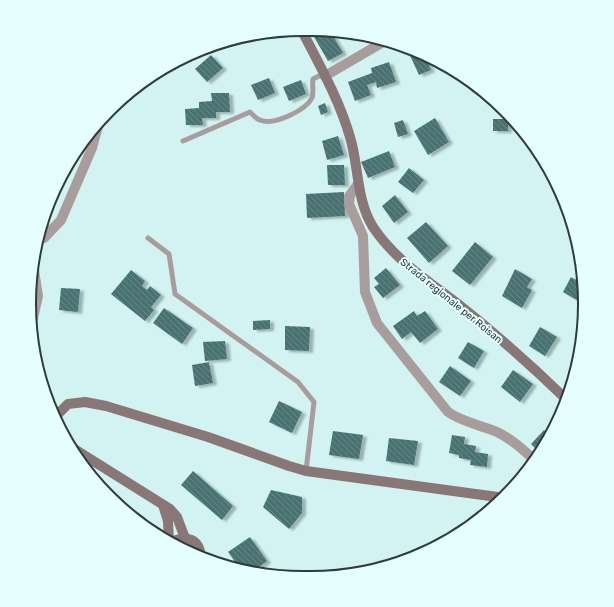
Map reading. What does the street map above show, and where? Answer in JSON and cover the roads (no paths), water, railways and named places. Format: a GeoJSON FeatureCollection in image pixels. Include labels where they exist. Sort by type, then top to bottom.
{"type":"FeatureCollection","features":[{"type":"Feature","properties":{"kind":"main road","name":"Strada regionale per Roisan"},"geometry":{"type":"LineString","coordinates":[[305,36],[346,122],[351,139],[358,184],[365,210],[373,226],[393,253],[406,266],[470,314],[537,371],[562,395]]}},
{"type":"Feature","properties":{"kind":"main road"},"geometry":{"type":"LineString","coordinates":[[59,413],[68,404],[85,402],[92,403],[208,437],[306,471],[496,497]]}},
{"type":"Feature","properties":{"kind":"main road"},"geometry":{"type":"LineString","coordinates":[[82,454],[162,503],[177,517],[185,538]]}},
{"type":"Feature","properties":{"kind":"main road"},"geometry":{"type":"LineString","coordinates":[[162,503],[168,521],[169,535]]}},
{"type":"Feature","properties":{"kind":"main road"},"geometry":{"type":"LineString","coordinates":[[177,539],[185,538],[192,540],[198,546],[199,550]]}},
{"type":"Feature","properties":{"kind":"street"},"geometry":{"type":"LineString","coordinates":[[325,76],[379,45]]}},
{"type":"Feature","properties":{"kind":"street"},"geometry":{"type":"LineString","coordinates":[[44,238],[61,220],[92,148],[95,135]]}},
{"type":"Feature","properties":{"kind":"street"},"geometry":{"type":"LineString","coordinates":[[358,184],[350,195],[349,204],[363,236],[365,292],[377,323],[448,412],[455,417],[498,432],[517,443],[530,456]]}},
{"type":"Feature","properties":{"kind":"street"},"geometry":{"type":"LineString","coordinates":[[36,305],[38,296],[37,289]]}},
{"type":"Feature","properties":{"kind":"lane"},"geometry":{"type":"LineString","coordinates":[[183,141],[250,112],[261,121],[271,122],[286,117],[303,109],[313,96],[313,79],[319,76],[325,76]]}},
{"type":"Feature","properties":{"kind":"lane"},"geometry":{"type":"LineString","coordinates":[[148,238],[169,254],[175,294],[298,382],[314,402],[306,471]]}}]}
